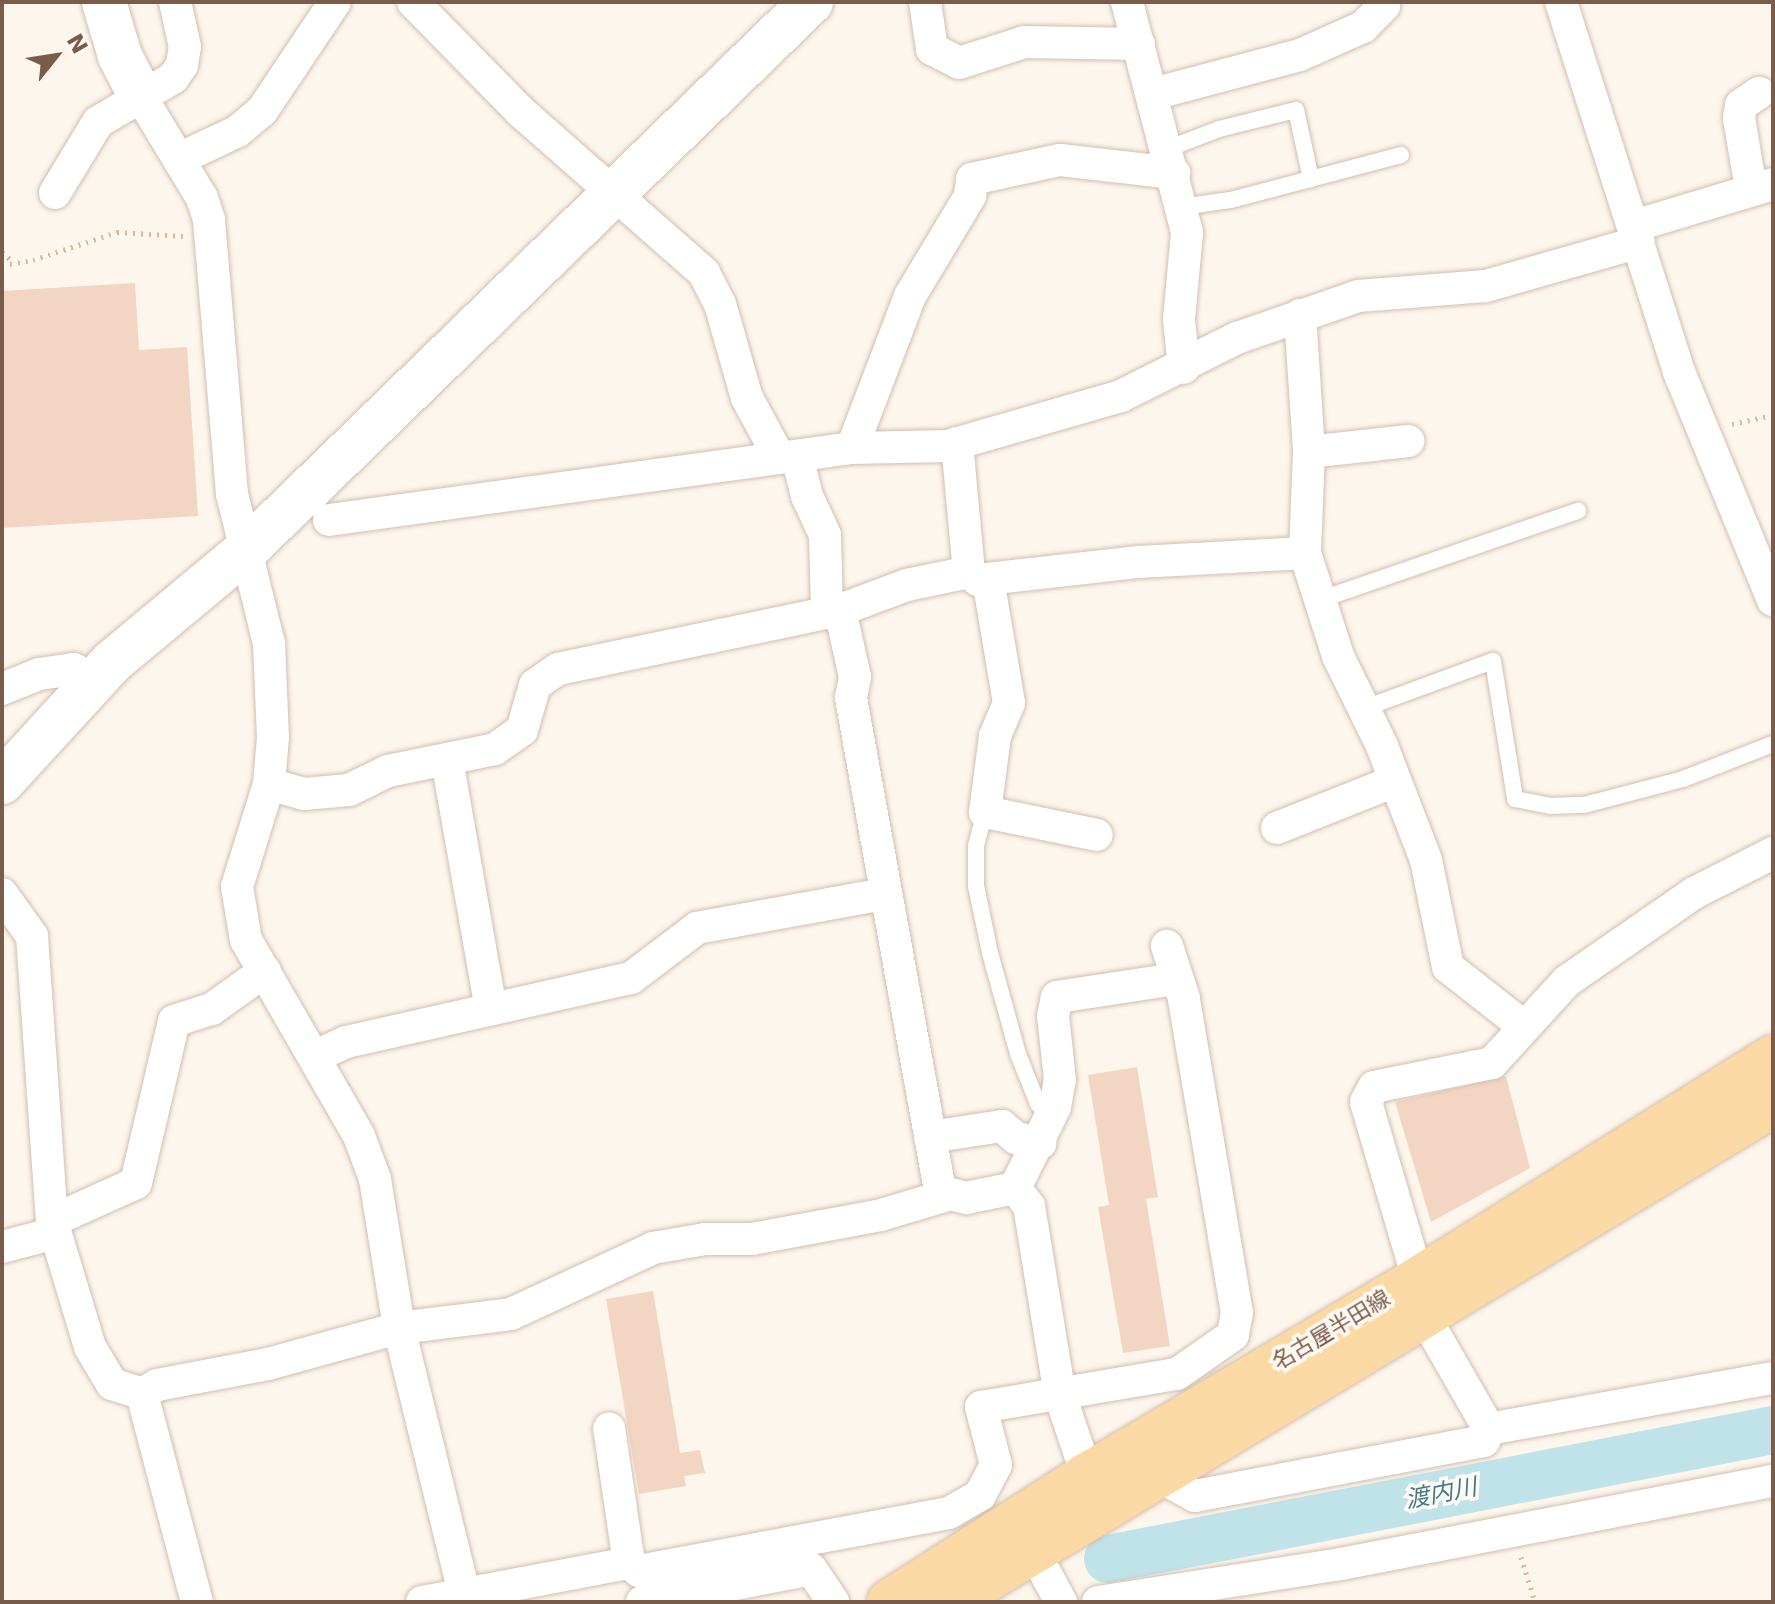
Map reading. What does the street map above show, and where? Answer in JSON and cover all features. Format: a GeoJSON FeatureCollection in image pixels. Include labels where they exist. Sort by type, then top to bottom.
{"type":"FeatureCollection","features":[{"type":"Feature","properties":{"kind":"main road","name":"名古屋半田線"},"geometry":{"type":"LineString","coordinates":[[950,1602],[1158,1476],[1773,1057]]}},
{"type":"Feature","properties":{"kind":"main road","name":"名古屋半田線"},"geometry":{"type":"LineString","coordinates":[[889,1602],[1087,1475],[1773,1105]]}},
{"type":"Feature","properties":{"kind":"street"},"geometry":{"type":"LineString","coordinates":[[104,2],[120,56],[202,198],[211,230],[232,494],[269,643],[273,737],[269,784],[237,887],[246,940],[316,1056],[359,1136],[375,1179],[399,1328],[464,1592]]}},
{"type":"Feature","properties":{"kind":"street"},"geometry":{"type":"LineString","coordinates":[[55,193],[98,122],[173,78],[182,65],[185,47],[175,2]]}},
{"type":"Feature","properties":{"kind":"street"},"geometry":{"type":"LineString","coordinates":[[179,159],[238,131],[262,111],[335,2]]}},
{"type":"Feature","properties":{"kind":"street"},"geometry":{"type":"LineString","coordinates":[[413,2],[521,112],[617,191],[713,286],[747,398],[788,456],[825,535],[833,611],[855,677],[851,698],[941,1196]]}},
{"type":"Feature","properties":{"kind":"street"},"geometry":{"type":"LineString","coordinates":[[2,782],[94,682],[244,552],[811,2]]}},
{"type":"Feature","properties":{"kind":"street"},"geometry":{"type":"LineString","coordinates":[[925,2],[932,49],[959,63],[1025,42],[1139,44]]}},
{"type":"Feature","properties":{"kind":"street"},"geometry":{"type":"LineString","coordinates":[[1127,2],[1187,233],[1179,320],[1184,368]]}},
{"type":"Feature","properties":{"kind":"street"},"geometry":{"type":"LineString","coordinates":[[1561,2],[1679,372],[1770,585]]}},
{"type":"Feature","properties":{"kind":"street"},"geometry":{"type":"LineString","coordinates":[[1153,94],[1300,55],[1363,27],[1384,6]]}},
{"type":"Feature","properties":{"kind":"street"},"geometry":{"type":"LineString","coordinates":[[329,520],[852,448],[957,443],[1121,396],[1184,368],[1237,338],[1358,296],[1522,279],[1762,186],[1739,118],[1741,105],[1759,93]]}},
{"type":"Feature","properties":{"kind":"street"},"geometry":{"type":"LineString","coordinates":[[852,448],[910,296],[970,196],[972,179],[1060,160],[1170,161]]}},
{"type":"Feature","properties":{"kind":"street"},"geometry":{"type":"LineString","coordinates":[[1300,315],[1309,452],[1305,553],[1338,656],[1365,708],[1426,860],[1448,967],[1522,1025]]}},
{"type":"Feature","properties":{"kind":"street"},"geometry":{"type":"LineString","coordinates":[[1309,452],[1408,441]]}},
{"type":"Feature","properties":{"kind":"street"},"geometry":{"type":"LineString","coordinates":[[957,443],[978,575],[1009,703],[995,736],[985,812],[1097,835]]}},
{"type":"Feature","properties":{"kind":"street"},"geometry":{"type":"LineString","coordinates":[[269,784],[304,794],[349,790],[388,771],[495,749],[522,730],[535,685],[558,669],[833,611],[907,585],[978,575],[1139,562],[1305,553]]}},
{"type":"Feature","properties":{"kind":"street"},"geometry":{"type":"LineString","coordinates":[[2,689],[39,674],[74,669],[94,682]]}},
{"type":"Feature","properties":{"kind":"street"},"geometry":{"type":"LineString","coordinates":[[447,760],[491,1009]]}},
{"type":"Feature","properties":{"kind":"street"},"geometry":{"type":"LineString","coordinates":[[1277,828],[1395,781]]}},
{"type":"Feature","properties":{"kind":"street"},"geometry":{"type":"LineString","coordinates":[[1158,1476],[1195,1496],[1484,1441],[1489,1429],[1421,1297],[1366,1102],[1374,1087],[1492,1063],[1522,1025],[1567,981],[1694,893],[1773,853]]}},
{"type":"Feature","properties":{"kind":"street"},"geometry":{"type":"LineString","coordinates":[[2,894],[32,936],[53,1227],[90,1347],[112,1384],[142,1394],[157,1385],[268,1364],[399,1328],[511,1314],[653,1248],[781,1234],[881,1215],[941,1196],[966,1198],[1015,1188]]}},
{"type":"Feature","properties":{"kind":"street"},"geometry":{"type":"LineString","coordinates":[[316,1056],[346,1042],[631,978],[697,928],[885,894]]}},
{"type":"Feature","properties":{"kind":"street"},"geometry":{"type":"LineString","coordinates":[[609,1428],[629,1563],[639,1571],[949,1513],[980,1495],[996,1465],[981,1407],[1177,1374],[1224,1345],[1236,1327],[1187,1014],[1167,946]]}},
{"type":"Feature","properties":{"kind":"street"},"geometry":{"type":"LineString","coordinates":[[2,1247],[53,1227],[136,1183],[174,1021],[212,1009],[265,971]]}},
{"type":"Feature","properties":{"kind":"street"},"geometry":{"type":"LineString","coordinates":[[1015,1188],[1046,1128],[1060,1080],[1053,1016],[1057,997],[1176,979]]}},
{"type":"Feature","properties":{"kind":"street"},"geometry":{"type":"LineString","coordinates":[[930,1137],[1002,1126],[1016,1138],[1046,1128]]}},
{"type":"Feature","properties":{"kind":"street"},"geometry":{"type":"LineString","coordinates":[[1015,1188],[1029,1206],[1060,1395],[1087,1475]]}},
{"type":"Feature","properties":{"kind":"street"},"geometry":{"type":"LineString","coordinates":[[1489,1429],[1773,1378]]}},
{"type":"Feature","properties":{"kind":"street"},"geometry":{"type":"LineString","coordinates":[[142,1394],[197,1602]]}},
{"type":"Feature","properties":{"kind":"street"},"geometry":{"type":"LineString","coordinates":[[1098,1602],[1773,1481]]}},
{"type":"Feature","properties":{"kind":"street"},"geometry":{"type":"LineString","coordinates":[[1034,1552],[1061,1602]]}},
{"type":"Feature","properties":{"kind":"street"},"geometry":{"type":"LineString","coordinates":[[422,1602],[629,1563]]}},
{"type":"Feature","properties":{"kind":"street"},"geometry":{"type":"LineString","coordinates":[[642,1602],[811,1569],[833,1602]]}},
{"type":"Feature","properties":{"kind":"lane"},"geometry":{"type":"LineString","coordinates":[[1170,161],[1219,129],[1296,110],[1311,179]]}},
{"type":"Feature","properties":{"kind":"lane"},"geometry":{"type":"LineString","coordinates":[[1181,207],[1311,179],[1401,155]]}},
{"type":"Feature","properties":{"kind":"lane"},"geometry":{"type":"LineString","coordinates":[[1322,599],[1578,511]]}},
{"type":"Feature","properties":{"kind":"lane"},"geometry":{"type":"LineString","coordinates":[[1365,708],[1493,661],[1515,799],[1550,806],[1584,805],[1674,777],[1683,779],[1773,744]]}},
{"type":"Feature","properties":{"kind":"lane"},"geometry":{"type":"LineString","coordinates":[[985,812],[976,846],[976,886],[990,953],[1018,1054],[1046,1128]]}},
{"type":"Feature","properties":{"kind":"path"},"geometry":{"type":"LineString","coordinates":[[2,265],[117,232],[183,236],[211,230]]}},
{"type":"Feature","properties":{"kind":"path"},"geometry":{"type":"LineString","coordinates":[[2,252],[14,263]]}},
{"type":"Feature","properties":{"kind":"path"},"geometry":{"type":"LineString","coordinates":[[1704,431],[1773,415]]}},
{"type":"Feature","properties":{"kind":"path"},"geometry":{"type":"LineString","coordinates":[[1513,1530],[1535,1602]]}},
{"type":"Feature","properties":{"kind":"building"},"geometry":{"type":"Polygon","coordinates":[[[135,283],[139,350],[187,347],[198,516],[2,528],[2,291],[135,283]]]}},
{"type":"Feature","properties":{"kind":"building"},"geometry":{"type":"Polygon","coordinates":[[[1137,1067],[1158,1197],[1146,1199],[1170,1346],[1123,1353],[1098,1207],[1109,1205],[1088,1075],[1137,1067]]]}},
{"type":"Feature","properties":{"kind":"building"},"geometry":{"type":"Polygon","coordinates":[[[1506,1076],[1530,1168],[1431,1222],[1395,1102],[1506,1076]]]}},
{"type":"Feature","properties":{"kind":"building"},"geometry":{"type":"Polygon","coordinates":[[[653,1291],[680,1453],[700,1450],[705,1473],[684,1476],[686,1486],[639,1494],[606,1299],[653,1291]]]}},
{"type":"Feature","properties":{"kind":"waterway","name":"渡内川"},"geometry":{"type":"LineString","coordinates":[[1108,1559],[1773,1430]]}}]}
